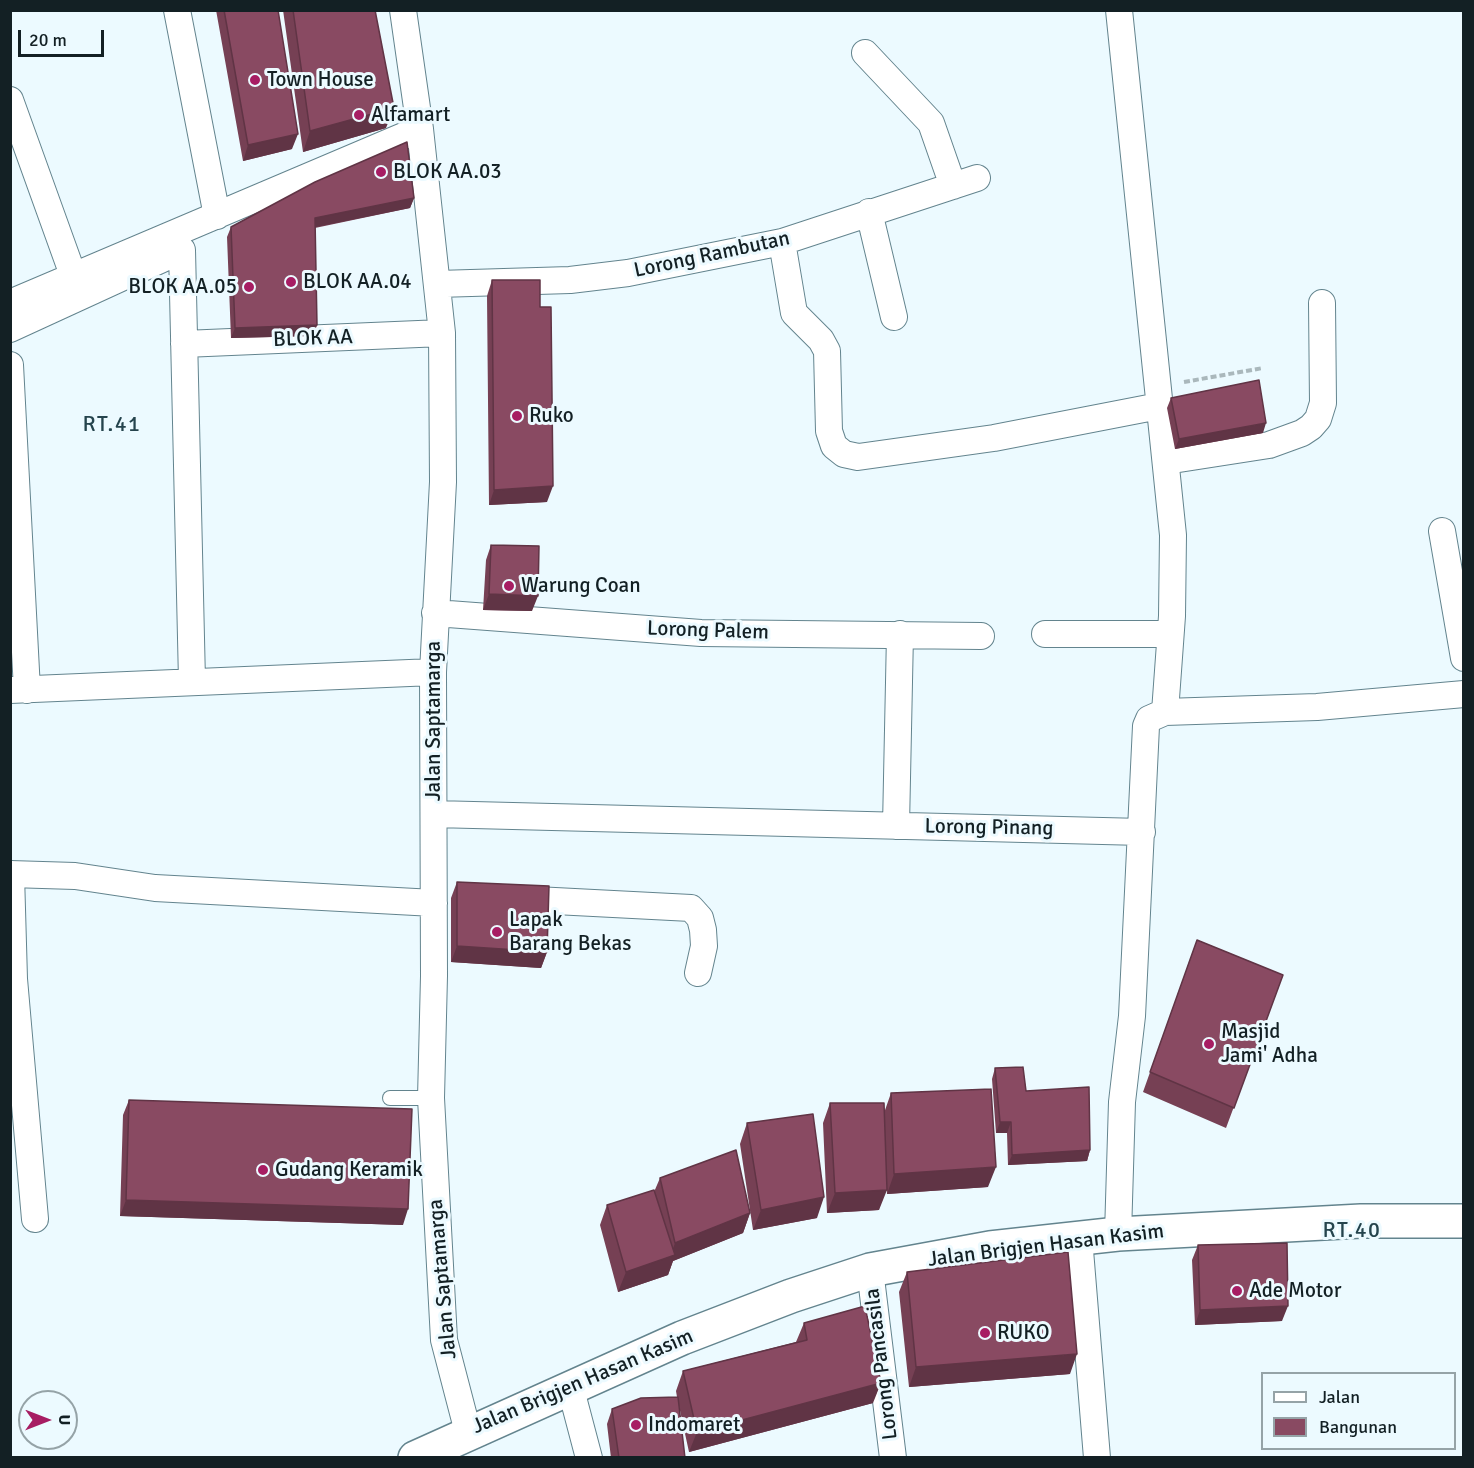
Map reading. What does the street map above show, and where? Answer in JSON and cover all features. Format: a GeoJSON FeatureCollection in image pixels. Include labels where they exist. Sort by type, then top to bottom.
{"type":"FeatureCollection","features":[{"type":"Feature","properties":{"kind":"street"},"geometry":{"type":"LineString","coordinates":[[177,10],[217,216]]}},
{"type":"Feature","properties":{"kind":"street","name":"Jalan Saptamarga"},"geometry":{"type":"LineString","coordinates":[[403,10],[420,129],[442,333],[443,482],[432,672],[434,814],[442,898],[431,1098],[444,1340],[468,1432]]}},
{"type":"Feature","properties":{"kind":"street"},"geometry":{"type":"LineString","coordinates":[[1119,10],[1173,535],[1165,712]]}},
{"type":"Feature","properties":{"kind":"street","name":"Lorong Rambutan"},"geometry":{"type":"LineString","coordinates":[[438,284],[570,280],[628,273],[782,242],[965,182],[931,123],[865,53]]}},
{"type":"Feature","properties":{"kind":"street"},"geometry":{"type":"LineString","coordinates":[[10,100],[73,275]]}},
{"type":"Feature","properties":{"kind":"street"},"geometry":{"type":"LineString","coordinates":[[10,303],[420,129]]}},
{"type":"Feature","properties":{"kind":"street"},"geometry":{"type":"LineString","coordinates":[[870,212],[894,317]]}},
{"type":"Feature","properties":{"kind":"street"},"geometry":{"type":"LineString","coordinates":[[782,242],[794,313],[821,340],[827,351],[829,431],[834,446],[844,454],[858,457],[994,438],[1158,396]]}},
{"type":"Feature","properties":{"kind":"street"},"geometry":{"type":"LineString","coordinates":[[10,328],[182,250],[192,681]]}},
{"type":"Feature","properties":{"kind":"street"},"geometry":{"type":"LineString","coordinates":[[1166,461],[1269,445],[1302,433],[1311,427],[1318,419],[1323,404],[1322,303]]}},
{"type":"Feature","properties":{"kind":"street","name":"BLOK AA"},"geometry":{"type":"LineString","coordinates":[[184,344],[442,333]]}},
{"type":"Feature","properties":{"kind":"street"},"geometry":{"type":"LineString","coordinates":[[10,365],[19,690],[432,672]]}},
{"type":"Feature","properties":{"kind":"street"},"geometry":{"type":"LineString","coordinates":[[1442,531],[1460,617],[1464,658]]}},
{"type":"Feature","properties":{"kind":"street","name":"Lorong Palem"},"geometry":{"type":"LineString","coordinates":[[435,613],[700,633],[981,636]]}},
{"type":"Feature","properties":{"kind":"street"},"geometry":{"type":"LineString","coordinates":[[896,826],[900,634]]}},
{"type":"Feature","properties":{"kind":"street"},"geometry":{"type":"LineString","coordinates":[[1045,634],[1170,634]]}},
{"type":"Feature","properties":{"kind":"street"},"geometry":{"type":"LineString","coordinates":[[1118,1234],[1122,1102],[1132,1016],[1146,726],[1149,719],[1165,712],[1317,707],[1464,693]]}},
{"type":"Feature","properties":{"kind":"street","name":"Lorong Pinang"},"geometry":{"type":"LineString","coordinates":[[434,814],[1142,832]]}},
{"type":"Feature","properties":{"kind":"street"},"geometry":{"type":"LineString","coordinates":[[35,1219],[14,979],[11,874],[75,876],[154,888],[442,898]]}},
{"type":"Feature","properties":{"kind":"street"},"geometry":{"type":"LineString","coordinates":[[494,898],[691,908],[700,918],[703,930],[704,946],[698,973]]}},
{"type":"Feature","properties":{"kind":"street","name":"Jalan Brigjen Hasan Kasim"},"geometry":{"type":"LineString","coordinates":[[415,1457],[570,1386],[693,1334],[791,1296],[870,1270],[943,1255],[1118,1234],[1371,1221],[1464,1221]]}},
{"type":"Feature","properties":{"kind":"street"},"geometry":{"type":"LineString","coordinates":[[1078,1238],[1096,1458]]}},
{"type":"Feature","properties":{"kind":"street","name":"Lorong Pancasila"},"geometry":{"type":"LineString","coordinates":[[870,1270],[893,1458]]}},
{"type":"Feature","properties":{"kind":"street"},"geometry":{"type":"LineString","coordinates":[[570,1386],[589,1458]]}},
{"type":"Feature","properties":{"kind":"lane"},"geometry":{"type":"LineString","coordinates":[[390,1098],[431,1098]]}},
{"type":"Feature","properties":{"kind":"path"},"geometry":{"type":"LineString","coordinates":[[1158,396],[1263,368]]}},
{"type":"Feature","properties":{"kind":"building","name":"Town House"},"geometry":{"type":"Polygon","coordinates":[[[224,10],[278,10],[298,134],[248,145],[224,10]]]}},
{"type":"Feature","properties":{"kind":"building"},"geometry":{"type":"Polygon","coordinates":[[[293,10],[375,10],[394,108],[310,131],[293,10]]]}},
{"type":"Feature","properties":{"kind":"building"},"geometry":{"type":"Polygon","coordinates":[[[407,142],[414,198],[315,218],[317,325],[235,328],[231,227],[315,182],[407,142]]]}},
{"type":"Feature","properties":{"kind":"building","name":"Ruko"},"geometry":{"type":"Polygon","coordinates":[[[492,280],[540,280],[540,307],[551,307],[553,486],[494,490],[492,280]]]}},
{"type":"Feature","properties":{"kind":"building"},"geometry":{"type":"Polygon","coordinates":[[[1259,380],[1266,423],[1179,439],[1171,398],[1259,380]]]}},
{"type":"Feature","properties":{"kind":"building","name":"Warung Coan"},"geometry":{"type":"Polygon","coordinates":[[[491,545],[539,546],[538,596],[489,594],[491,545]]]}},
{"type":"Feature","properties":{"kind":"building","name":"Lapak Barang Bekas"},"geometry":{"type":"Polygon","coordinates":[[[457,882],[549,886],[547,952],[457,946],[457,882]]]}},
{"type":"Feature","properties":{"kind":"building","name":"Masjid Jami' Adha"},"geometry":{"type":"Polygon","coordinates":[[[1197,940],[1283,975],[1234,1108],[1150,1072],[1197,940]]]}},
{"type":"Feature","properties":{"kind":"building"},"geometry":{"type":"Polygon","coordinates":[[[1023,1067],[1026,1091],[1089,1087],[1090,1150],[1012,1155],[1011,1122],[1000,1122],[995,1068],[1023,1067]]]}},
{"type":"Feature","properties":{"kind":"building"},"geometry":{"type":"Polygon","coordinates":[[[991,1089],[996,1167],[894,1174],[891,1093],[991,1089]]]}},
{"type":"Feature","properties":{"kind":"building","name":"Gudang Keramik"},"geometry":{"type":"Polygon","coordinates":[[[129,1100],[412,1109],[408,1209],[126,1200],[129,1100]]]}},
{"type":"Feature","properties":{"kind":"building"},"geometry":{"type":"Polygon","coordinates":[[[830,1103],[884,1103],[887,1190],[835,1193],[830,1103]]]}},
{"type":"Feature","properties":{"kind":"building"},"geometry":{"type":"Polygon","coordinates":[[[813,1114],[824,1197],[761,1210],[747,1123],[813,1114]]]}},
{"type":"Feature","properties":{"kind":"building"},"geometry":{"type":"Polygon","coordinates":[[[736,1150],[750,1213],[675,1243],[660,1178],[736,1150]]]}},
{"type":"Feature","properties":{"kind":"building"},"geometry":{"type":"Polygon","coordinates":[[[654,1190],[675,1255],[626,1272],[607,1205],[654,1190]]]}},
{"type":"Feature","properties":{"kind":"building","name":"Ade Motor"},"geometry":{"type":"Polygon","coordinates":[[[1287,1243],[1288,1306],[1200,1310],[1198,1245],[1287,1243]]]}},
{"type":"Feature","properties":{"kind":"building","name":"RUKO"},"geometry":{"type":"Polygon","coordinates":[[[1068,1252],[1077,1354],[916,1367],[907,1272],[1068,1252]]]}},
{"type":"Feature","properties":{"kind":"building"},"geometry":{"type":"Polygon","coordinates":[[[865,1306],[881,1383],[697,1432],[683,1371],[807,1340],[804,1323],[865,1306]]]}},
{"type":"Feature","properties":{"kind":"building"},"geometry":{"type":"Polygon","coordinates":[[[678,1397],[685,1458],[619,1458],[612,1409],[641,1398],[678,1397]]]}},
{"type":"Feature","properties":{"kind":"place","name":"Town House"},"geometry":{"type":"Point","coordinates":[255,80]}},
{"type":"Feature","properties":{"kind":"place","name":"Alfamart"},"geometry":{"type":"Point","coordinates":[359,115]}},
{"type":"Feature","properties":{"kind":"place","name":"BLOK AA.03"},"geometry":{"type":"Point","coordinates":[381,172]}},
{"type":"Feature","properties":{"kind":"place","name":"BLOK AA.04"},"geometry":{"type":"Point","coordinates":[291,282]}},
{"type":"Feature","properties":{"kind":"place","name":"BLOK AA.05"},"geometry":{"type":"Point","coordinates":[249,287]}},
{"type":"Feature","properties":{"kind":"place","name":"Ruko"},"geometry":{"type":"Point","coordinates":[517,416]}},
{"type":"Feature","properties":{"kind":"place","name":"Warung Coan"},"geometry":{"type":"Point","coordinates":[509,586]}},
{"type":"Feature","properties":{"kind":"place","name":"Lapak Barang Bekas"},"geometry":{"type":"Point","coordinates":[497,932]}},
{"type":"Feature","properties":{"kind":"place","name":"Masjid Jami' Adha"},"geometry":{"type":"Point","coordinates":[1209,1044]}},
{"type":"Feature","properties":{"kind":"place","name":"Gudang Keramik"},"geometry":{"type":"Point","coordinates":[263,1170]}},
{"type":"Feature","properties":{"kind":"place","name":"Ade Motor"},"geometry":{"type":"Point","coordinates":[1237,1291]}},
{"type":"Feature","properties":{"kind":"place","name":"RUKO"},"geometry":{"type":"Point","coordinates":[985,1333]}},
{"type":"Feature","properties":{"kind":"place","name":"Indomaret"},"geometry":{"type":"Point","coordinates":[636,1425]}},
{"type":"Feature","properties":{"kind":"district","name":"RT.41"},"geometry":{"type":"Point","coordinates":[112,425]}},
{"type":"Feature","properties":{"kind":"district","name":"RT.40"},"geometry":{"type":"Point","coordinates":[1352,1231]}}]}
